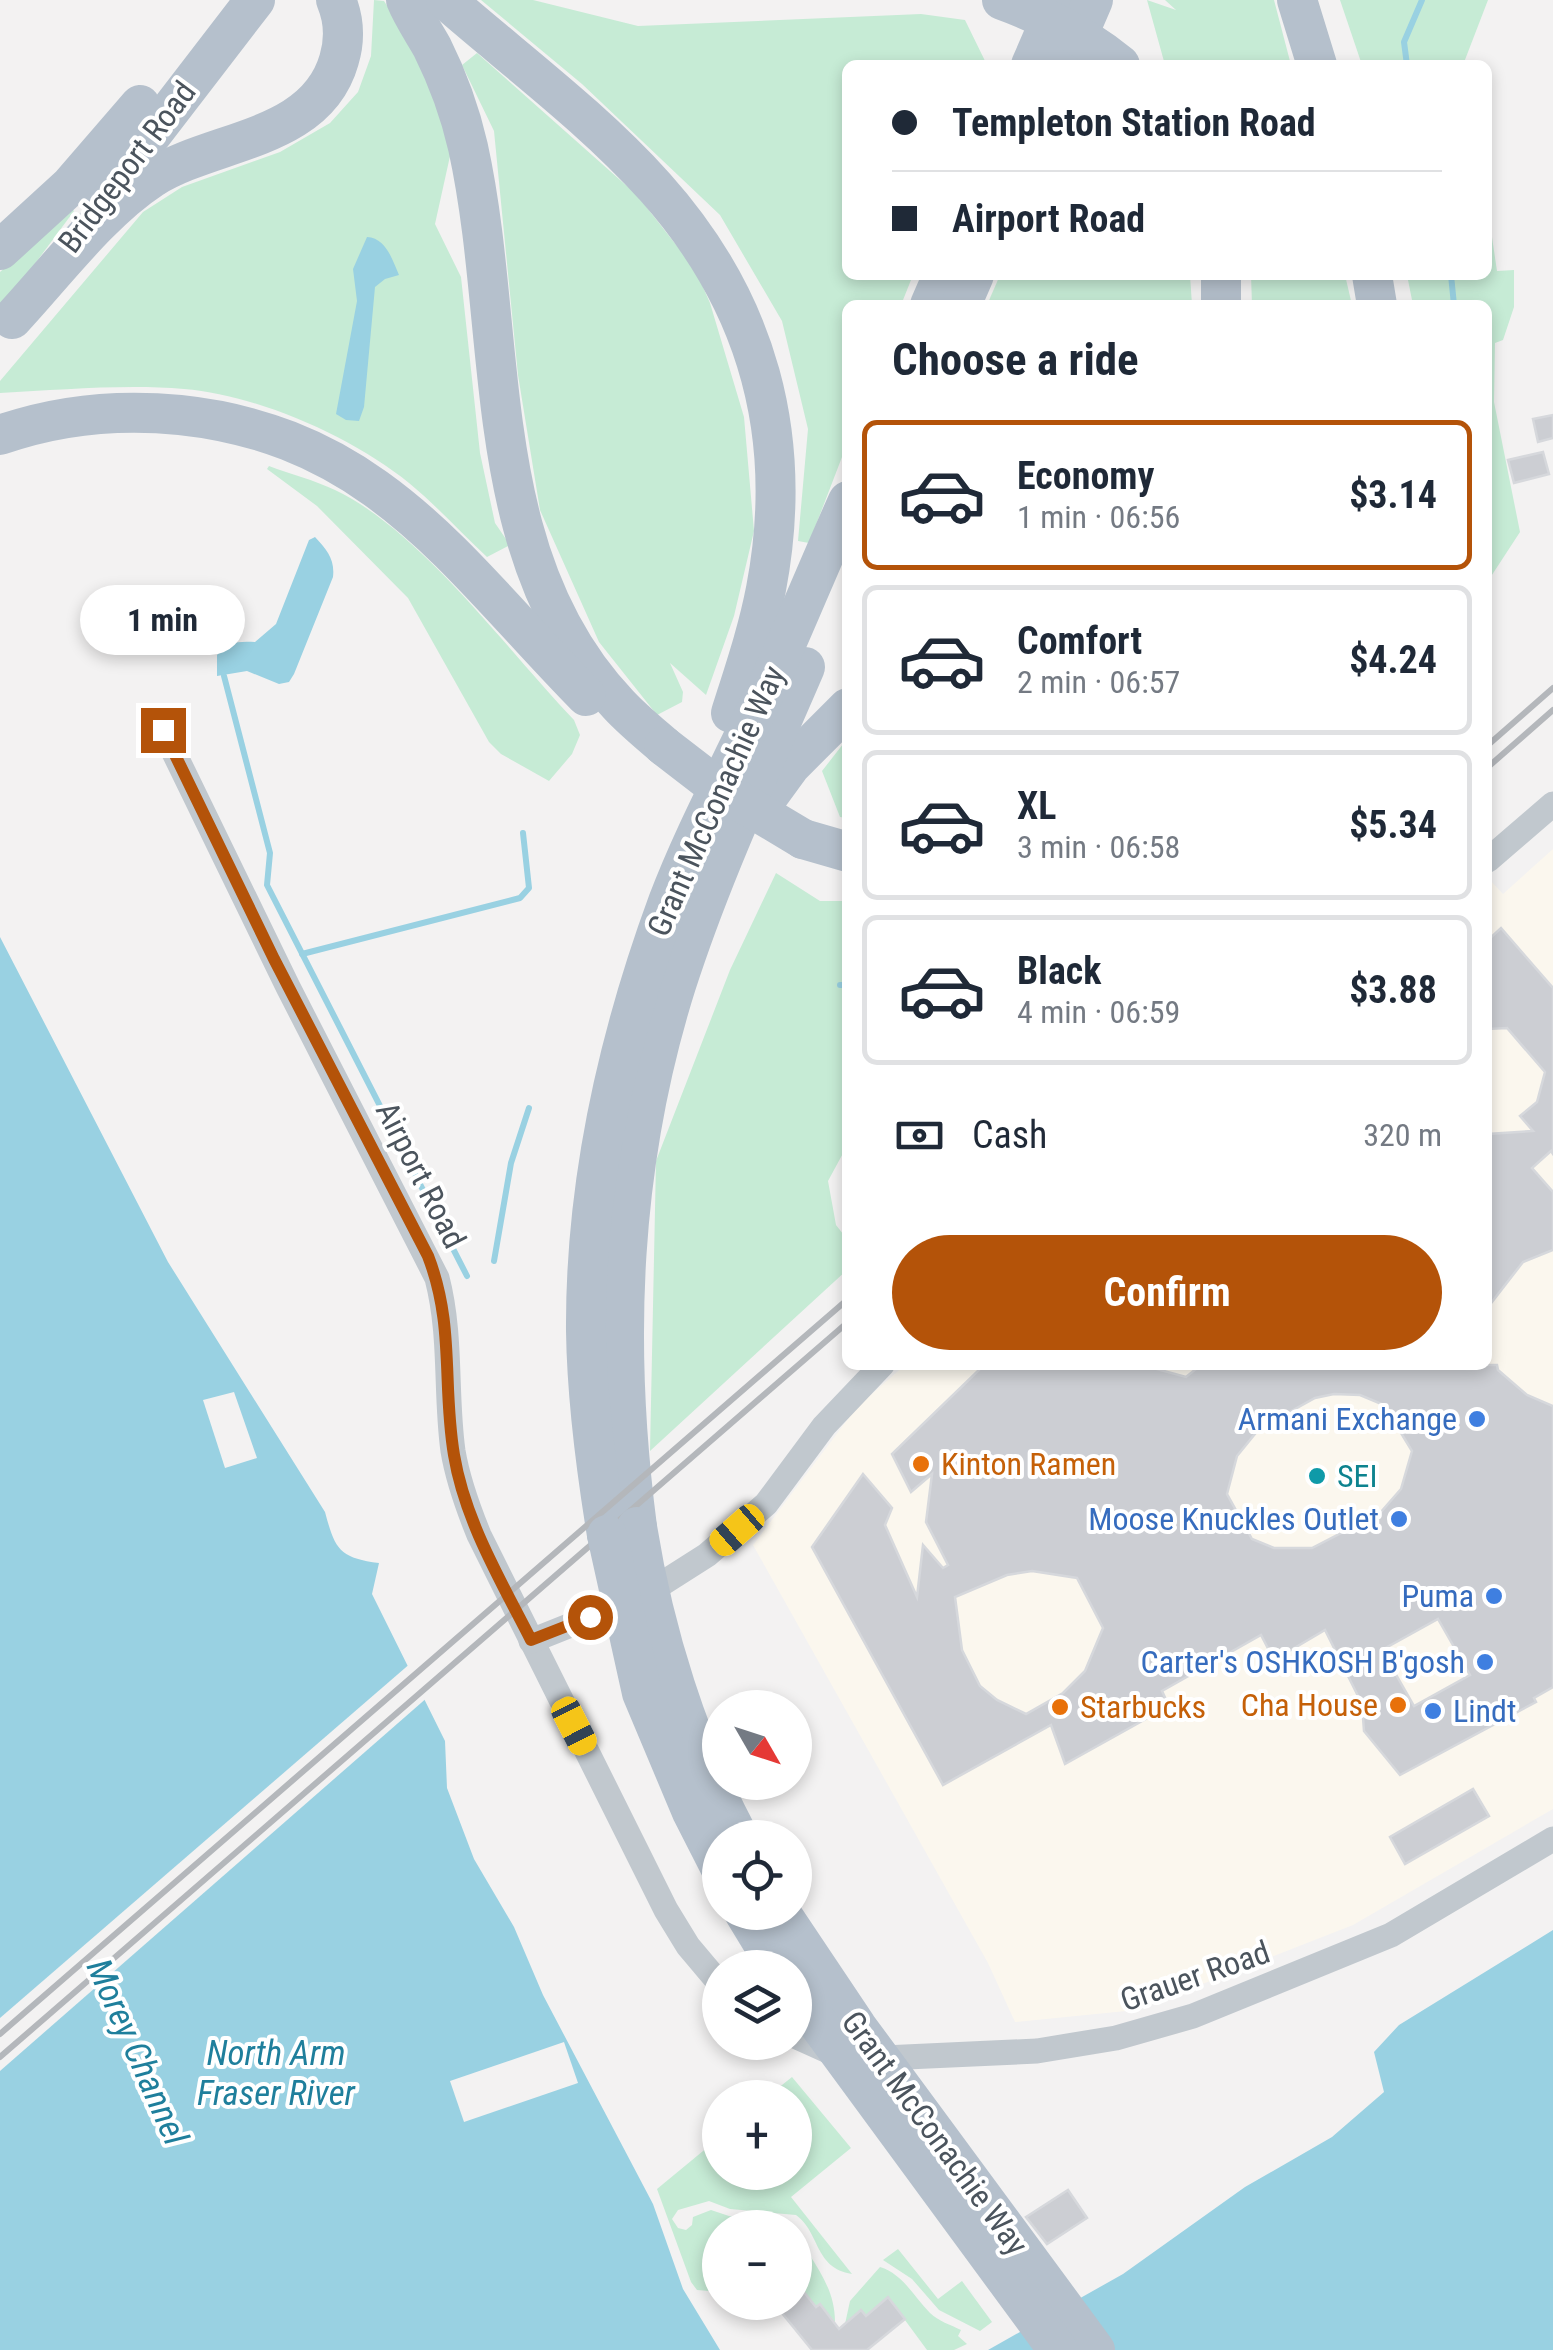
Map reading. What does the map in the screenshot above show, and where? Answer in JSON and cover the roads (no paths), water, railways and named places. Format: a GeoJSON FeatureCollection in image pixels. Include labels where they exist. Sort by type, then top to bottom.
{"type":"FeatureCollection","features":[{"type":"Feature","properties":{"kind":"main road"},"geometry":{"type":"LineString","coordinates":[[0,250],[43,213],[98,155],[223,0]]}},
{"type":"Feature","properties":{"kind":"main road","name":"Bridgeport Road"},"geometry":{"type":"LineString","coordinates":[[6,327],[255,0]]}},
{"type":"Feature","properties":{"kind":"main road"},"geometry":{"type":"LineString","coordinates":[[6,327],[105,220],[150,179],[189,159],[273,128],[312,106],[335,74],[342,52],[343,30],[336,0]]}},
{"type":"Feature","properties":{"kind":"main road"},"geometry":{"type":"LineString","coordinates":[[406,0],[448,81],[468,149],[506,447],[531,556],[558,618],[577,650],[686,787],[725,811],[770,831],[842,850]]}},
{"type":"Feature","properties":{"kind":"main road"},"geometry":{"type":"LineString","coordinates":[[446,0],[653,184],[690,228],[721,276],[756,354],[775,464],[772,555],[754,638],[687,855]]}},
{"type":"Feature","properties":{"kind":"main road"},"geometry":{"type":"LineString","coordinates":[[1002,0],[1086,38],[1114,60]]}},
{"type":"Feature","properties":{"kind":"main road"},"geometry":{"type":"LineString","coordinates":[[1033,60],[1058,0]]}},
{"type":"Feature","properties":{"kind":"main road"},"geometry":{"type":"LineString","coordinates":[[1067,60],[1093,0]]}},
{"type":"Feature","properties":{"kind":"main road"},"geometry":{"type":"LineString","coordinates":[[1297,0],[1315,60]]}},
{"type":"Feature","properties":{"kind":"main road"},"geometry":{"type":"LineString","coordinates":[[0,435],[95,414],[168,414],[240,425],[287,439],[339,463],[394,501],[443,546],[578,688],[660,755]]}},
{"type":"Feature","properties":{"kind":"main road","name":"Grant McConachie Way"},"geometry":{"type":"LineString","coordinates":[[730,1820],[673,1680],[651,1599],[622,1531],[591,1417],[586,1332],[595,1198],[628,1026],[654,943],[687,855],[764,694],[842,514]]}},
{"type":"Feature","properties":{"kind":"main road","name":"Grant McConachie Way"},"geometry":{"type":"LineString","coordinates":[[702,1832],[642,1693],[622,1531],[623,1281],[629,1201],[642,1116],[662,1032],[710,891],[842,583]]}},
{"type":"Feature","properties":{"kind":"main road"},"geometry":{"type":"LineString","coordinates":[[710,891],[762,804],[791,765],[842,714]]}},
{"type":"Feature","properties":{"kind":"main road","name":"Grant McConachie Way"},"geometry":{"type":"LineString","coordinates":[[792,1930],[857,2027],[1094,2350]]}},
{"type":"Feature","properties":{"kind":"main road","name":"Grant McConachie Way"},"geometry":{"type":"LineString","coordinates":[[812,2015],[1058,2350]]}},
{"type":"Feature","properties":{"kind":"street","name":"Airport Road"},"geometry":{"type":"LineString","coordinates":[[163,730],[288,986],[428,1256],[446,1323],[450,1420],[460,1482],[485,1548],[666,1910],[702,1963]]}},
{"type":"Feature","properties":{"kind":"street"},"geometry":{"type":"LineString","coordinates":[[1492,857],[1553,804]]}},
{"type":"Feature","properties":{"kind":"street"},"geometry":{"type":"LineString","coordinates":[[531,1640],[641,1597],[707,1555],[766,1504],[824,1426],[877,1370]]}},
{"type":"Feature","properties":{"kind":"street","name":"Grauer Road"},"geometry":{"type":"LineString","coordinates":[[812,2044],[862,2059],[1036,2051],[1116,2038],[1194,2016],[1392,1936],[1553,1839]]}},
{"type":"Feature","properties":{"kind":"water"},"geometry":{"type":"Polygon","coordinates":[[[367,237],[384,245],[399,275],[375,287],[364,407],[359,421],[346,420],[336,414],[357,301],[353,269],[367,237]]]}},
{"type":"Feature","properties":{"kind":"water"},"geometry":{"type":"Polygon","coordinates":[[[315,537],[329,555],[333,577],[289,682],[279,684],[247,671],[217,676],[217,655],[225,647],[255,642],[276,624],[309,540],[315,537]]]}},
{"type":"Feature","properties":{"kind":"water","name":"North Arm Fraser River"},"geometry":{"type":"Polygon","coordinates":[[[0,937],[168,1262],[325,1512],[336,1543],[355,1558],[379,1563],[372,1594],[445,1741],[447,1788],[474,1859],[514,1927],[543,1995],[653,2204],[683,2289],[720,2350],[0,2350],[0,937]]]}},
{"type":"Feature","properties":{"kind":"water"},"geometry":{"type":"Polygon","coordinates":[[[1553,1930],[1553,2350],[988,2350],[1123,2274],[1245,2187],[1332,2137],[1384,2092],[1374,2052],[1399,2025],[1553,1930]]]}},
{"type":"Feature","properties":{"kind":"waterway"},"geometry":{"type":"LineString","coordinates":[[1406,60],[1404,42],[1422,0]]}},
{"type":"Feature","properties":{"kind":"waterway"},"geometry":{"type":"LineString","coordinates":[[1452,280],[1454,300]]}},
{"type":"Feature","properties":{"kind":"waterway"},"geometry":{"type":"LineString","coordinates":[[224,676],[270,853],[267,885],[467,1276]]}},
{"type":"Feature","properties":{"kind":"waterway"},"geometry":{"type":"LineString","coordinates":[[302,954],[520,898],[529,888],[523,833]]}},
{"type":"Feature","properties":{"kind":"waterway"},"geometry":{"type":"LineString","coordinates":[[494,1261],[511,1163],[529,1108]]}},
{"type":"Feature","properties":{"kind":"railway"},"geometry":{"type":"LineString","coordinates":[[1492,741],[1553,688]]}},
{"type":"Feature","properties":{"kind":"railway"},"geometry":{"type":"LineString","coordinates":[[1492,763],[1553,710]]}},
{"type":"Feature","properties":{"kind":"railway"},"geometry":{"type":"LineString","coordinates":[[0,2034],[842,1304]]}},
{"type":"Feature","properties":{"kind":"railway"},"geometry":{"type":"LineString","coordinates":[[0,2057],[842,1327]]}},
{"type":"Feature","properties":{"kind":"place","name":"Armani Exchange"},"geometry":{"type":"Point","coordinates":[1477,1419]}},
{"type":"Feature","properties":{"kind":"place","name":"Kinton Ramen"},"geometry":{"type":"Point","coordinates":[921,1464]}},
{"type":"Feature","properties":{"kind":"place","name":"SEI"},"geometry":{"type":"Point","coordinates":[1317,1476]}},
{"type":"Feature","properties":{"kind":"place","name":"Moose Knuckles Outlet"},"geometry":{"type":"Point","coordinates":[1399,1519]}},
{"type":"Feature","properties":{"kind":"place","name":"Puma"},"geometry":{"type":"Point","coordinates":[1494,1596]}},
{"type":"Feature","properties":{"kind":"place","name":"Carter's OSHKOSH B'gosh"},"geometry":{"type":"Point","coordinates":[1485,1662]}},
{"type":"Feature","properties":{"kind":"place","name":"Cha House"},"geometry":{"type":"Point","coordinates":[1398,1705]}},
{"type":"Feature","properties":{"kind":"place","name":"Starbucks"},"geometry":{"type":"Point","coordinates":[1060,1707]}},
{"type":"Feature","properties":{"kind":"place","name":"Lindt"},"geometry":{"type":"Point","coordinates":[1433,1711]}},
{"type":"Feature","properties":{"kind":"water label","name":"Morey Channel"},"geometry":{"type":"Point","coordinates":[137,2052]}}]}
